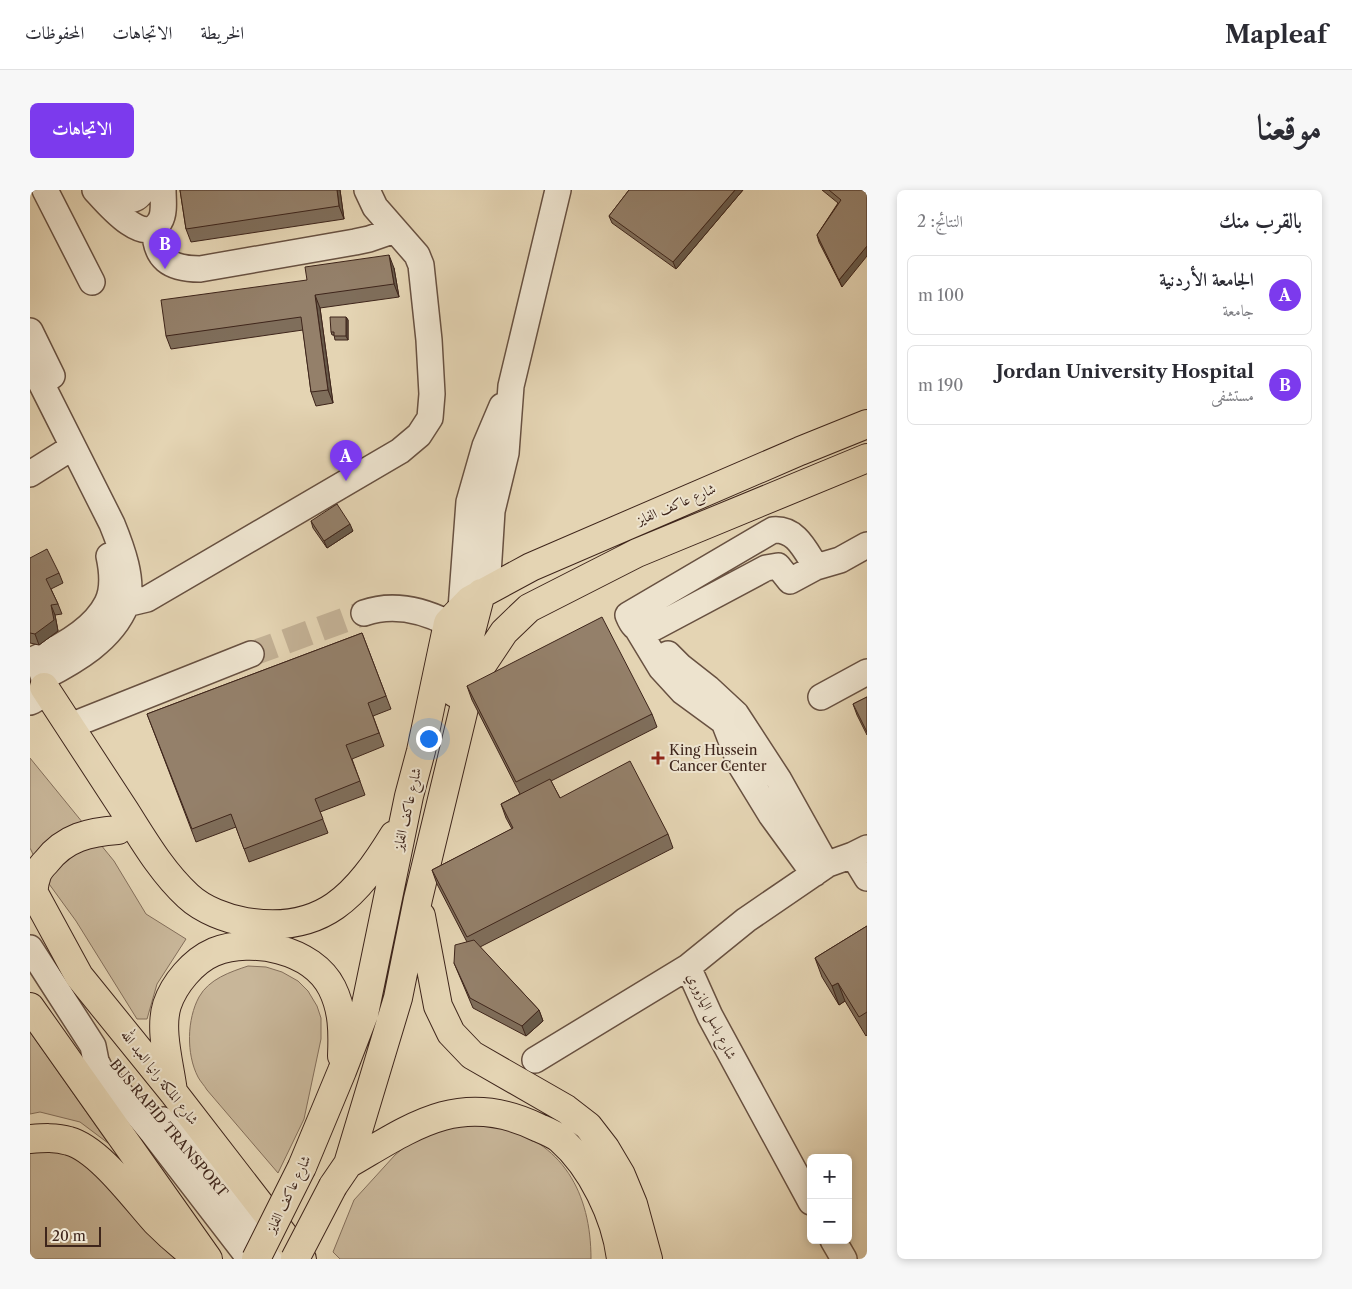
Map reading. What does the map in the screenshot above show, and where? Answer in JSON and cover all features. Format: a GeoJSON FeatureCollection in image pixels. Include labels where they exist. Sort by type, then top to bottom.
{"type":"FeatureCollection","features":[{"type":"Feature","properties":{"kind":"main road","name":"شارع عاكف الفايز"},"geometry":{"type":"LineString","coordinates":[[256,1259],[302,1167],[364,1014],[409,796],[421,751],[469,604],[539,563],[800,450],[867,424]]}},
{"type":"Feature","properties":{"kind":"main road"},"geometry":{"type":"LineString","coordinates":[[295,1259],[333,1186],[348,1164],[398,998],[418,899],[465,704],[480,668],[504,632],[529,608],[637,553],[867,458]]}},
{"type":"Feature","properties":{"kind":"main road"},"geometry":{"type":"LineString","coordinates":[[447,783],[443,747],[469,604]]}},
{"type":"Feature","properties":{"kind":"main road"},"geometry":{"type":"LineString","coordinates":[[35,682],[70,726],[161,866],[190,898],[211,910],[235,920],[262,924],[290,924],[313,918],[334,908],[357,888],[375,867],[395,834],[409,796]]}},
{"type":"Feature","properties":{"kind":"main road"},"geometry":{"type":"LineString","coordinates":[[35,682],[118,830],[152,873],[188,907],[211,924],[236,937],[298,956],[318,970],[332,987],[339,1007],[343,1028],[342,1071]]}},
{"type":"Feature","properties":{"kind":"main road"},"geometry":{"type":"LineString","coordinates":[[32,890],[41,867],[58,848],[84,834],[118,830]]}},
{"type":"Feature","properties":{"kind":"main road","name":"شارع الملكة رانيا العبد الله"},"geometry":{"type":"LineString","coordinates":[[32,890],[79,976],[173,1092],[302,1259]]}},
{"type":"Feature","properties":{"kind":"main road"},"geometry":{"type":"LineString","coordinates":[[418,899],[427,956],[438,1006],[451,1033],[472,1056],[566,1109],[588,1126],[605,1148],[621,1175],[633,1204],[648,1259]]}},
{"type":"Feature","properties":{"kind":"main road"},"geometry":{"type":"LineString","coordinates":[[173,1092],[164,1021],[167,1006],[175,986],[195,964],[212,953],[232,946],[263,946]]}},
{"type":"Feature","properties":{"kind":"main road"},"geometry":{"type":"LineString","coordinates":[[30,1007],[208,1259]]}},
{"type":"Feature","properties":{"kind":"main road"},"geometry":{"type":"LineString","coordinates":[[348,1164],[411,1128],[442,1116],[465,1112],[493,1112],[520,1118],[559,1138],[581,1164],[602,1194],[617,1238],[621,1259]]}},
{"type":"Feature","properties":{"kind":"main road"},"geometry":{"type":"LineString","coordinates":[[30,1139],[48,1138],[69,1141],[85,1148],[105,1166],[175,1241],[200,1259]]}},
{"type":"Feature","properties":{"kind":"street"},"geometry":{"type":"LineString","coordinates":[[45,190],[92,282]]}},
{"type":"Feature","properties":{"kind":"street"},"geometry":{"type":"LineString","coordinates":[[80,190],[126,239],[142,249],[160,255]]}},
{"type":"Feature","properties":{"kind":"street"},"geometry":{"type":"LineString","coordinates":[[95,190],[137,229],[146,230],[155,227],[160,222],[162,212],[152,193],[127,200],[119,198],[111,190]]}},
{"type":"Feature","properties":{"kind":"street"},"geometry":{"type":"LineString","coordinates":[[35,682],[82,655],[114,626],[137,601],[391,456],[420,435],[430,418],[432,394],[429,340],[421,265],[417,255],[374,208],[366,190]]}},
{"type":"Feature","properties":{"kind":"street"},"geometry":{"type":"LineString","coordinates":[[469,604],[506,453],[511,386],[558,190]]}},
{"type":"Feature","properties":{"kind":"street"},"geometry":{"type":"LineString","coordinates":[[155,227],[154,242],[160,255],[171,265],[185,269],[200,269],[369,239],[395,230]]}},
{"type":"Feature","properties":{"kind":"street"},"geometry":{"type":"LineString","coordinates":[[30,331],[130,540],[143,578],[137,601]]}},
{"type":"Feature","properties":{"kind":"street"},"geometry":{"type":"LineString","coordinates":[[30,361],[112,524],[121,545],[128,586],[137,601]]}},
{"type":"Feature","properties":{"kind":"street"},"geometry":{"type":"LineString","coordinates":[[469,604],[469,502],[485,446],[511,386]]}},
{"type":"Feature","properties":{"kind":"street"},"geometry":{"type":"LineString","coordinates":[[34,399],[65,452],[101,527],[109,555],[111,585],[107,602],[95,618],[65,644],[35,682]]}},
{"type":"Feature","properties":{"kind":"street"},"geometry":{"type":"LineString","coordinates":[[30,474],[65,452]]}},
{"type":"Feature","properties":{"kind":"street"},"geometry":{"type":"LineString","coordinates":[[631,625],[773,530],[782,529],[796,538],[816,567]]}},
{"type":"Feature","properties":{"kind":"street"},"geometry":{"type":"LineString","coordinates":[[816,567],[832,550],[867,530]]}},
{"type":"Feature","properties":{"kind":"street"},"geometry":{"type":"LineString","coordinates":[[631,625],[766,568],[778,566],[790,581],[816,567],[840,560],[867,545]]}},
{"type":"Feature","properties":{"kind":"street"},"geometry":{"type":"LineString","coordinates":[[364,613],[378,608],[469,604]]}},
{"type":"Feature","properties":{"kind":"street"},"geometry":{"type":"LineString","coordinates":[[631,625],[708,688],[736,714],[779,780],[822,857],[821,869]]}},
{"type":"Feature","properties":{"kind":"street"},"geometry":{"type":"LineString","coordinates":[[70,726],[251,654]]}},
{"type":"Feature","properties":{"kind":"street"},"geometry":{"type":"LineString","coordinates":[[821,697],[867,672]]}},
{"type":"Feature","properties":{"kind":"street"},"geometry":{"type":"LineString","coordinates":[[860,852],[867,878]]}},
{"type":"Feature","properties":{"kind":"street","name":"شارع باسل اليازوري"},"geometry":{"type":"LineString","coordinates":[[809,1199],[710,1016],[688,967],[746,920],[821,869],[860,852]]}},
{"type":"Feature","properties":{"kind":"street"},"geometry":{"type":"LineString","coordinates":[[30,948],[93,1046]]}},
{"type":"Feature","properties":{"kind":"street"},"geometry":{"type":"LineString","coordinates":[[535,1060],[688,967]]}},
{"type":"Feature","properties":{"kind":"street","name":"BUS RAPID TRANSPORT"},"geometry":{"type":"LineString","coordinates":[[93,1046],[100,1069],[153,1133],[250,1259]]}},
{"type":"Feature","properties":{"kind":"street","name":"BUS RAPID TRANSPORT"},"geometry":{"type":"LineString","coordinates":[[93,1046],[120,1068],[276,1259]]}},
{"type":"Feature","properties":{"kind":"street"},"geometry":{"type":"LineString","coordinates":[[835,1244],[844,1259]]}},
{"type":"Feature","properties":{"kind":"shaded area"},"geometry":{"type":"Polygon","coordinates":[[[30,758],[114,861],[146,914],[186,939],[157,984],[147,1019],[137,1019],[76,921],[44,877],[30,848],[30,758]]]}},
{"type":"Feature","properties":{"kind":"shaded area"},"geometry":{"type":"Polygon","coordinates":[[[248,966],[266,967],[282,972],[298,981],[308,991],[317,1006],[321,1018],[321,1039],[304,1119],[278,1173],[207,1090],[194,1068],[191,1058],[190,1026],[199,997],[208,985],[220,977],[248,966]]]}},
{"type":"Feature","properties":{"kind":"shaded area"},"geometry":{"type":"Polygon","coordinates":[[[30,1032],[108,1143],[80,1122],[40,1112],[30,1114],[30,1032]]]}},
{"type":"Feature","properties":{"kind":"shaded area"},"geometry":{"type":"Polygon","coordinates":[[[464,1124],[491,1124],[519,1133],[539,1143],[555,1157],[568,1173],[579,1192],[586,1212],[590,1235],[591,1259],[340,1259],[333,1252],[354,1200],[395,1155],[412,1141],[437,1129],[464,1124]]]}},
{"type":"Feature","properties":{"kind":"shaded area"},"geometry":{"type":"Polygon","coordinates":[[[61,1145],[126,1200],[176,1259],[30,1259],[30,1148],[61,1145]]]}},
{"type":"Feature","properties":{"kind":"building"},"geometry":{"type":"Polygon","coordinates":[[[180,190],[337,190],[339,206],[186,229],[180,190]]]}},
{"type":"Feature","properties":{"kind":"building"},"geometry":{"type":"Polygon","coordinates":[[[629,190],[735,190],[673,262],[609,216],[629,190]]]}},
{"type":"Feature","properties":{"kind":"building"},"geometry":{"type":"Polygon","coordinates":[[[829,190],[867,190],[867,246],[839,280],[817,235],[841,200],[829,190]]]}},
{"type":"Feature","properties":{"kind":"building"},"geometry":{"type":"Polygon","coordinates":[[[389,255],[394,284],[315,295],[328,390],[311,392],[301,317],[166,336],[161,300],[307,280],[305,267],[389,255]]]}},
{"type":"Feature","properties":{"kind":"building"},"geometry":{"type":"Polygon","coordinates":[[[330,317],[346,317],[346,336],[334,336],[334,332],[331,332],[330,317]]]}},
{"type":"Feature","properties":{"kind":"building"},"geometry":{"type":"Polygon","coordinates":[[[337,504],[350,524],[324,541],[311,521],[337,504]]]}},
{"type":"Feature","properties":{"kind":"building"},"geometry":{"type":"Polygon","coordinates":[[[47,549],[59,573],[46,579],[58,604],[51,605],[54,620],[35,634],[30,633],[30,558],[47,549]]]}},
{"type":"Feature","properties":{"kind":"building"},"geometry":{"type":"Polygon","coordinates":[[[602,617],[652,714],[516,782],[467,686],[602,617]]]}},
{"type":"Feature","properties":{"kind":"building"},"geometry":{"type":"Polygon","coordinates":[[[362,633],[386,696],[368,703],[379,733],[346,745],[360,781],[315,799],[323,819],[244,849],[231,814],[192,829],[147,714],[362,633]]]}},
{"type":"Feature","properties":{"kind":"building"},"geometry":{"type":"Polygon","coordinates":[[[867,697],[867,732],[853,704],[867,697]]]}},
{"type":"Feature","properties":{"kind":"building"},"geometry":{"type":"Polygon","coordinates":[[[630,761],[668,834],[467,937],[432,870],[513,828],[501,804],[550,779],[560,798],[630,761]]]}},
{"type":"Feature","properties":{"kind":"building"},"geometry":{"type":"Polygon","coordinates":[[[867,926],[867,1012],[859,1017],[838,983],[832,986],[815,958],[867,926]]]}},
{"type":"Feature","properties":{"kind":"building"},"geometry":{"type":"Polygon","coordinates":[[[474,940],[539,1010],[522,1026],[470,998],[454,963],[455,945],[474,940]]]}},
{"type":"Feature","properties":{"kind":"tunnel"},"geometry":{"type":"LineString","coordinates":[[251,654],[364,613]]}},
{"type":"Feature","properties":{"kind":"place","name":"Jordan University Hospital"},"geometry":{"type":"Point","coordinates":[165,269]}},
{"type":"Feature","properties":{"kind":"place","name":"الجامعة الأردنية"},"geometry":{"type":"Point","coordinates":[346,481]}},
{"type":"Feature","properties":{"kind":"place","name":"King Hussein Cancer Center"},"geometry":{"type":"Point","coordinates":[658,758]}}]}
